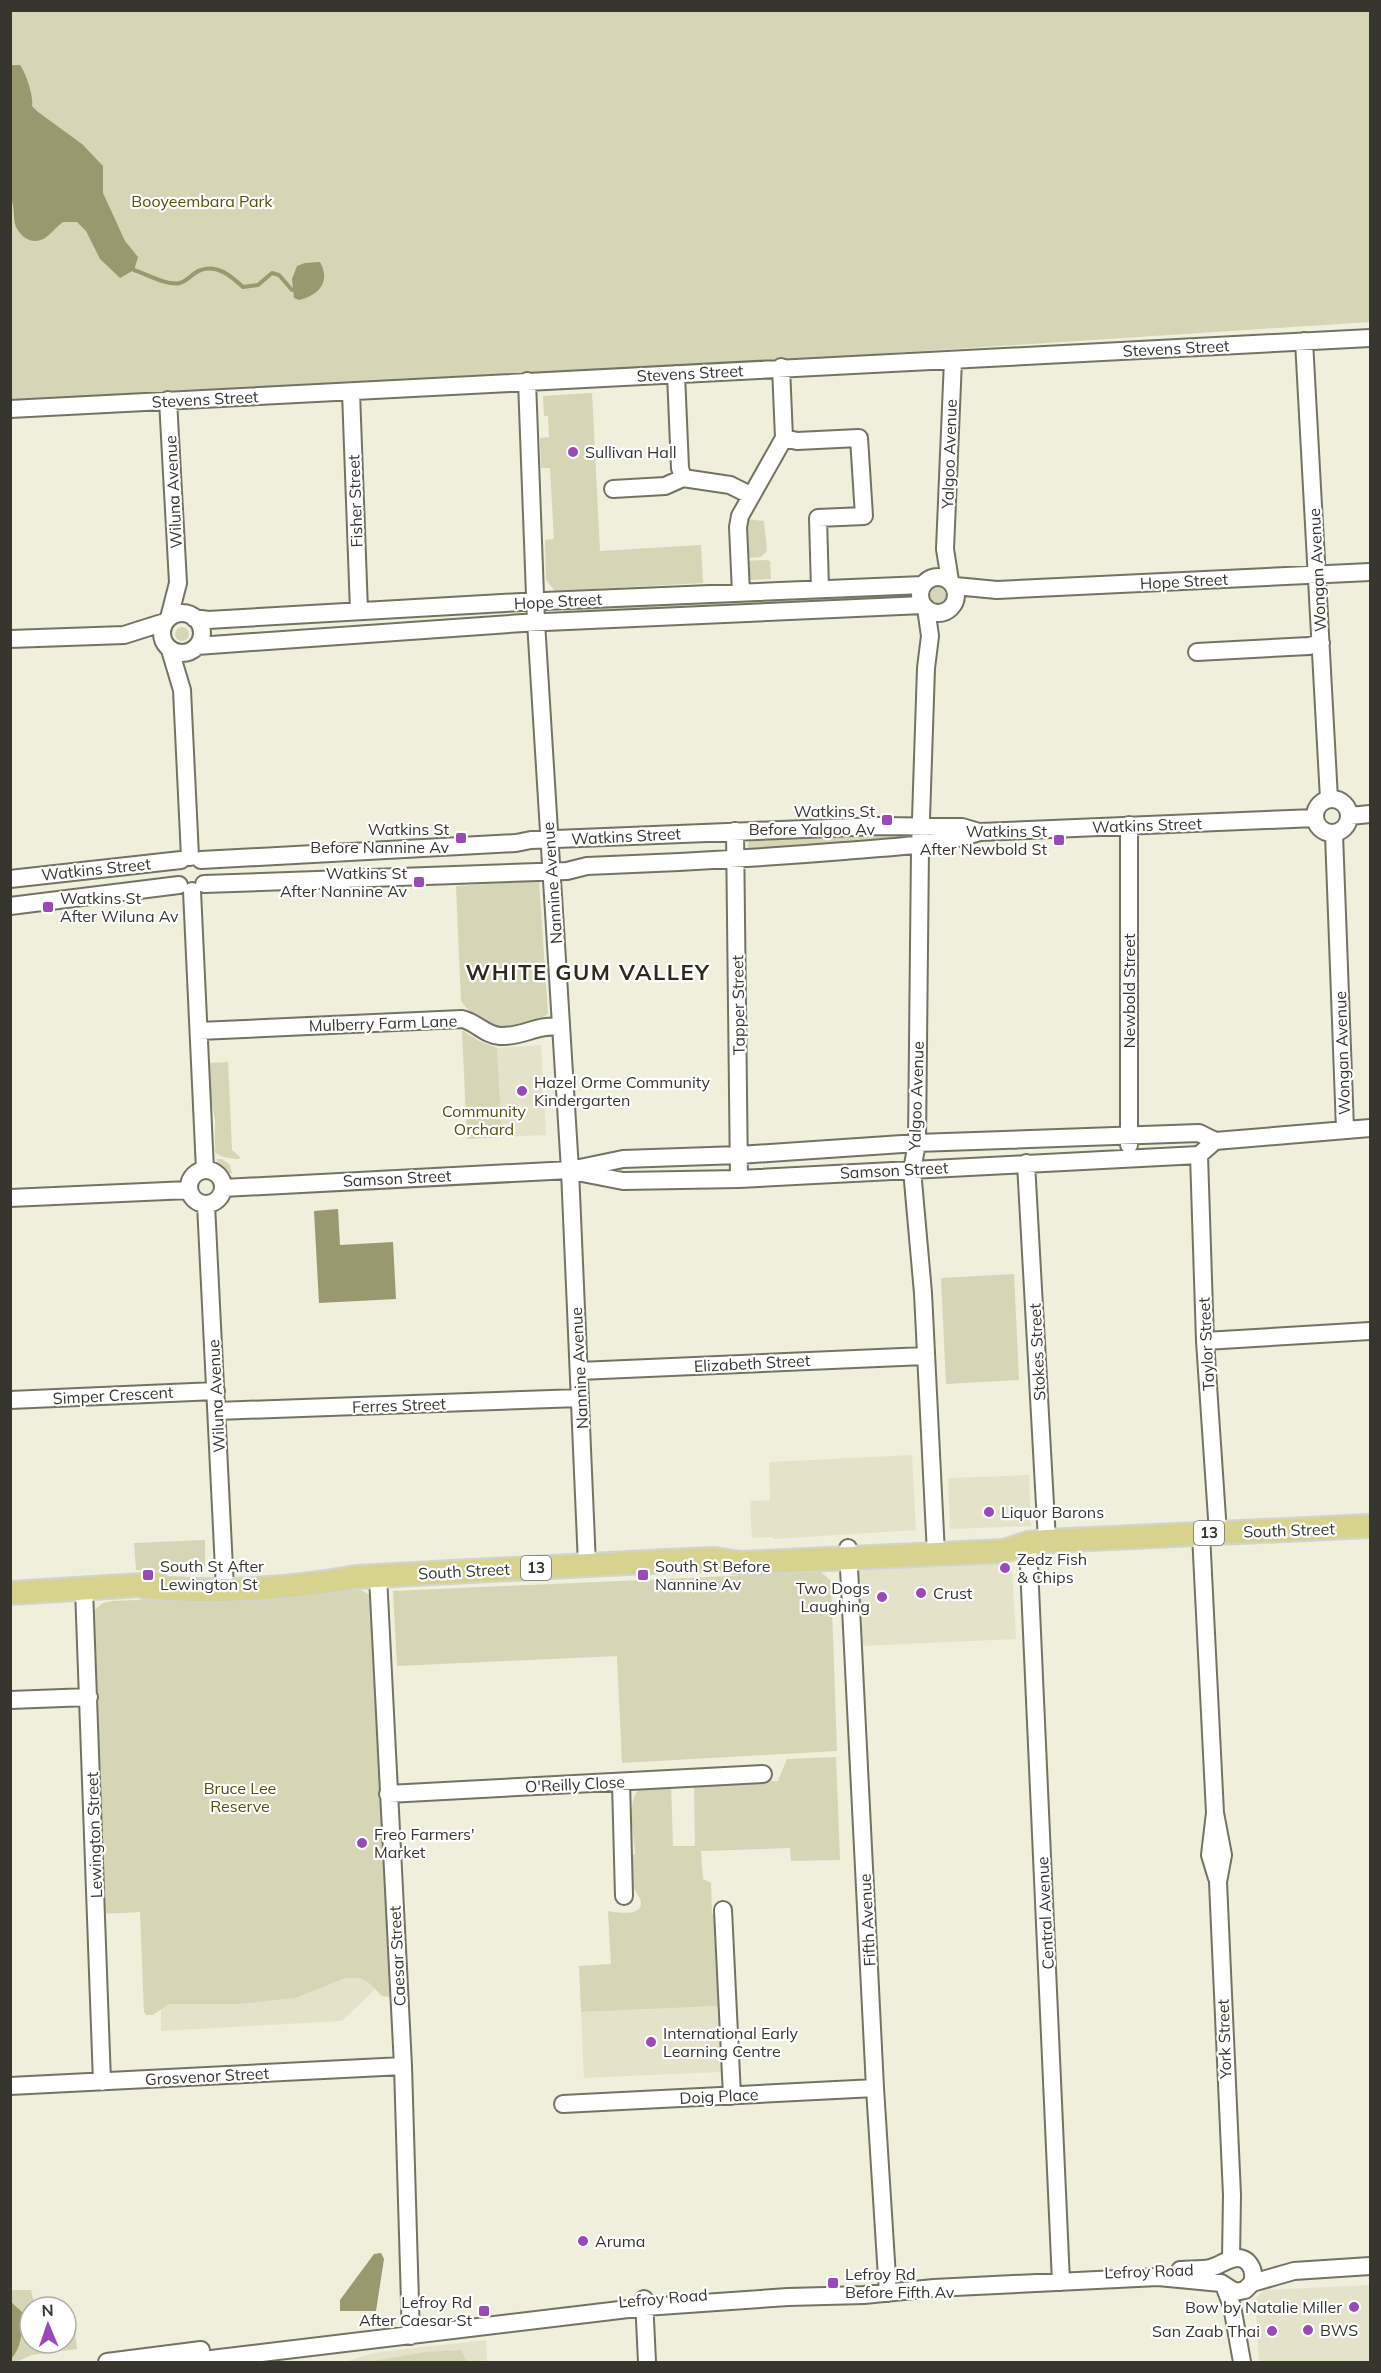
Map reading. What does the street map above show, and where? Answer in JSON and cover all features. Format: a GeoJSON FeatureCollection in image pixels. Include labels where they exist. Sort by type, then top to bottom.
{"type":"FeatureCollection","features":[{"type":"Feature","properties":{"kind":"main road","name":"South Street"},"geometry":{"type":"LineString","coordinates":[[10,1593],[145,1587],[180,1580],[225,1583],[312,1573],[368,1577],[715,1559],[741,1563],[936,1548],[1004,1551],[1038,1542],[1371,1526]]}},
{"type":"Feature","properties":{"kind":"street","name":"Stevens Street"},"geometry":{"type":"LineString","coordinates":[[10,408],[1371,338]]}},
{"type":"Feature","properties":{"kind":"street","name":"Wongan Avenue"},"geometry":{"type":"LineString","coordinates":[[1304,341],[1329,799]]}},
{"type":"Feature","properties":{"kind":"street","name":"Yalgoo Avenue"},"geometry":{"type":"LineString","coordinates":[[936,1548],[923,1293],[912,1170],[917,1143],[920,844],[926,668],[930,636],[944,590],[953,360]]}},
{"type":"Feature","properties":{"kind":"street"},"geometry":{"type":"LineString","coordinates":[[741,593],[738,527],[740,516],[784,438],[781,367]]}},
{"type":"Feature","properties":{"kind":"street"},"geometry":{"type":"LineString","coordinates":[[675,374],[680,468],[683,478]]}},
{"type":"Feature","properties":{"kind":"street","name":"Nannine Avenue"},"geometry":{"type":"LineString","coordinates":[[527,381],[536,622],[570,1170],[587,1565]]}},
{"type":"Feature","properties":{"kind":"street","name":"Fisher Street"},"geometry":{"type":"LineString","coordinates":[[351,392],[359,611]]}},
{"type":"Feature","properties":{"kind":"street","name":"Wiluna Avenue"},"geometry":{"type":"LineString","coordinates":[[168,400],[178,583],[191,617]]}},
{"type":"Feature","properties":{"kind":"street"},"geometry":{"type":"LineString","coordinates":[[784,438],[797,441],[859,438],[864,516],[818,518],[820,589]]}},
{"type":"Feature","properties":{"kind":"street"},"geometry":{"type":"LineString","coordinates":[[613,489],[665,486],[683,478],[730,485],[750,495]]}},
{"type":"Feature","properties":{"kind":"street","name":"Hope Street"},"geometry":{"type":"LineString","coordinates":[[191,617],[208,620],[536,601],[820,589],[997,590],[1371,572]]}},
{"type":"Feature","properties":{"kind":"street","name":"Wiluna Avenue"},"geometry":{"type":"LineString","coordinates":[[167,620],[178,583]]}},
{"type":"Feature","properties":{"kind":"street","name":"Yalgoo Avenue"},"geometry":{"type":"LineString","coordinates":[[930,636],[920,595],[944,590]]}},
{"type":"Feature","properties":{"kind":"street","name":"Hope Street"},"geometry":{"type":"LineString","coordinates":[[194,648],[536,622],[924,606],[937,613],[944,590]]}},
{"type":"Feature","properties":{"kind":"street"},"geometry":{"type":"LineString","coordinates":[[124,635],[182,614],[191,617],[201,632],[182,690]]}},
{"type":"Feature","properties":{"kind":"street"},"geometry":{"type":"LineString","coordinates":[[167,620],[162,632],[182,690],[190,859]]}},
{"type":"Feature","properties":{"kind":"street"},"geometry":{"type":"LineString","coordinates":[[10,639],[124,635],[167,646],[181,653],[194,648]]}},
{"type":"Feature","properties":{"kind":"street"},"geometry":{"type":"LineString","coordinates":[[1197,652],[1321,643]]}},
{"type":"Feature","properties":{"kind":"street"},"geometry":{"type":"LineString","coordinates":[[1329,799],[1341,801],[1350,816],[1347,826],[1334,834],[1319,828],[1315,818],[1317,808],[1329,799]]}},
{"type":"Feature","properties":{"kind":"street"},"geometry":{"type":"LineString","coordinates":[[1350,816],[1371,814]]}},
{"type":"Feature","properties":{"kind":"street","name":"Watkins Street"},"geometry":{"type":"LineString","coordinates":[[10,906],[192,887],[567,871],[587,866],[737,859],[920,844],[959,839],[980,832],[1315,818]]}},
{"type":"Feature","properties":{"kind":"street","name":"Newbold Street"},"geometry":{"type":"LineString","coordinates":[[1129,825],[1129,1158]]}},
{"type":"Feature","properties":{"kind":"street","name":"Watkins Street"},"geometry":{"type":"LineString","coordinates":[[10,879],[190,859],[516,843],[549,839],[922,826],[962,827],[980,832]]}},
{"type":"Feature","properties":{"kind":"street","name":"Tapper Street"},"geometry":{"type":"LineString","coordinates":[[735,831],[739,1179]]}},
{"type":"Feature","properties":{"kind":"street","name":"Wongan Avenue"},"geometry":{"type":"LineString","coordinates":[[1334,834],[1345,1129]]}},
{"type":"Feature","properties":{"kind":"street"},"geometry":{"type":"LineString","coordinates":[[190,859],[174,872],[192,887],[205,1170]]}},
{"type":"Feature","properties":{"kind":"street"},"geometry":{"type":"LineString","coordinates":[[190,859],[206,866],[208,873],[192,887]]}},
{"type":"Feature","properties":{"kind":"street","name":"Mulberry Farm Lane"},"geometry":{"type":"LineString","coordinates":[[199,1031],[462,1019],[470,1021],[489,1034],[500,1036],[524,1034],[542,1026],[560,1027]]}},
{"type":"Feature","properties":{"kind":"street","name":"Samson Street"},"geometry":{"type":"LineString","coordinates":[[223,1188],[570,1170],[623,1159],[739,1155],[917,1143],[1198,1132],[1215,1141],[1371,1128]]}},
{"type":"Feature","properties":{"kind":"street"},"geometry":{"type":"LineString","coordinates":[[1198,1155],[1215,1141]]}},
{"type":"Feature","properties":{"kind":"street","name":"Samson Street"},"geometry":{"type":"LineString","coordinates":[[570,1170],[622,1181],[739,1179],[1198,1155]]}},
{"type":"Feature","properties":{"kind":"street","name":"Taylor Street"},"geometry":{"type":"LineString","coordinates":[[1198,1155],[1210,1533]]}},
{"type":"Feature","properties":{"kind":"street","name":"Stokes Street"},"geometry":{"type":"LineString","coordinates":[[1026,1163],[1038,1542]]}},
{"type":"Feature","properties":{"kind":"street"},"geometry":{"type":"LineString","coordinates":[[205,1170],[218,1175],[223,1188],[218,1200],[206,1204],[195,1200],[189,1190],[192,1176],[205,1170]]}},
{"type":"Feature","properties":{"kind":"street"},"geometry":{"type":"LineString","coordinates":[[10,1198],[189,1190]]}},
{"type":"Feature","properties":{"kind":"street","name":"Wiluna Avenue"},"geometry":{"type":"LineString","coordinates":[[206,1204],[225,1583]]}},
{"type":"Feature","properties":{"kind":"street"},"geometry":{"type":"LineString","coordinates":[[1205,1341],[1371,1332]]}},
{"type":"Feature","properties":{"kind":"street","name":"Elizabeth Street"},"geometry":{"type":"LineString","coordinates":[[579,1371],[925,1356]]}},
{"type":"Feature","properties":{"kind":"street","name":"Simper Crescent"},"geometry":{"type":"LineString","coordinates":[[10,1400],[216,1390]]}},
{"type":"Feature","properties":{"kind":"street","name":"Ferres Street"},"geometry":{"type":"LineString","coordinates":[[217,1411],[580,1398]]}},
{"type":"Feature","properties":{"kind":"street","name":"York Street"},"geometry":{"type":"LineString","coordinates":[[1210,1533],[1215,1813],[1223,1856],[1218,1882],[1232,2195],[1241,2271],[1242,2357]]}},
{"type":"Feature","properties":{"kind":"street","name":"Central Avenue"},"geometry":{"type":"LineString","coordinates":[[1038,1542],[1061,2278]]}},
{"type":"Feature","properties":{"kind":"street","name":"Fifth Avenue"},"geometry":{"type":"LineString","coordinates":[[849,1553],[887,2289]]}},
{"type":"Feature","properties":{"kind":"street","name":"Caesar Street"},"geometry":{"type":"LineString","coordinates":[[368,1577],[388,1794],[403,2066],[411,2331]]}},
{"type":"Feature","properties":{"kind":"street","name":"Lewington Street"},"geometry":{"type":"LineString","coordinates":[[84,1589],[102,2082]]}},
{"type":"Feature","properties":{"kind":"street"},"geometry":{"type":"LineString","coordinates":[[10,1700],[89,1696]]}},
{"type":"Feature","properties":{"kind":"street","name":"O'Reilly Close"},"geometry":{"type":"LineString","coordinates":[[388,1794],[763,1774]]}},
{"type":"Feature","properties":{"kind":"street"},"geometry":{"type":"LineString","coordinates":[[621,1782],[624,1896]]}},
{"type":"Feature","properties":{"kind":"street"},"geometry":{"type":"LineString","coordinates":[[723,1910],[732,2096]]}},
{"type":"Feature","properties":{"kind":"street","name":"Grosvenor Street"},"geometry":{"type":"LineString","coordinates":[[10,2086],[403,2066]]}},
{"type":"Feature","properties":{"kind":"street","name":"Doig Place"},"geometry":{"type":"LineString","coordinates":[[563,2104],[875,2088]]}},
{"type":"Feature","properties":{"kind":"street","name":"Lefroy Road"},"geometry":{"type":"LineString","coordinates":[[1241,2271],[1290,2263],[1371,2259]]}},
{"type":"Feature","properties":{"kind":"street","name":"Lefroy Road"},"geometry":{"type":"LineString","coordinates":[[107,2362],[411,2331],[645,2303],[1206,2269],[1294,2271],[1371,2266]]}},
{"type":"Feature","properties":{"kind":"street"},"geometry":{"type":"LineString","coordinates":[[1223,2286],[1220,2273],[1241,2271]]}},
{"type":"Feature","properties":{"kind":"street","name":"Lefroy Road"},"geometry":{"type":"LineString","coordinates":[[1061,2278],[1158,2277],[1223,2286],[1235,2292],[1241,2271]]}},
{"type":"Feature","properties":{"kind":"street","name":"York Street"},"geometry":{"type":"LineString","coordinates":[[1223,2286],[1232,2306],[1242,2357]]}},
{"type":"Feature","properties":{"kind":"street"},"geometry":{"type":"LineString","coordinates":[[645,2303],[647,2362]]}},
{"type":"Feature","properties":{"kind":"street","name":"Lefroy Road"},"geometry":{"type":"LineString","coordinates":[[186,2362],[411,2331]]}},
{"type":"Feature","properties":{"kind":"shaded area"},"geometry":{"type":"Polygon","coordinates":[[[11,65],[20,65],[31,91],[32,106],[82,144],[103,166],[103,193],[125,241],[138,257],[134,270],[120,278],[100,259],[86,231],[77,222],[63,222],[45,238],[37,241],[22,236],[17,229],[10,196],[11,65]]]}},
{"type":"Feature","properties":{"kind":"shaded area"},"geometry":{"type":"Polygon","coordinates":[[[320,262],[324,276],[321,287],[306,298],[299,300],[294,298],[292,279],[297,266],[320,262]]]}},
{"type":"Feature","properties":{"kind":"shaded area","name":"Hazel Orme Community Kindergarten"},"geometry":{"type":"Polygon","coordinates":[[[541,1045],[546,1135],[502,1137],[497,1048],[541,1045]]]}},
{"type":"Feature","properties":{"kind":"shaded area"},"geometry":{"type":"Polygon","coordinates":[[[338,1209],[340,1245],[393,1242],[396,1299],[319,1303],[314,1211],[338,1209]]]}},
{"type":"Feature","properties":{"kind":"shaded area"},"geometry":{"type":"Polygon","coordinates":[[[912,1455],[916,1530],[774,1539],[772,1537],[752,1538],[750,1501],[770,1500],[769,1462],[912,1455]]]}},
{"type":"Feature","properties":{"kind":"shaded area"},"geometry":{"type":"Polygon","coordinates":[[[1029,1475],[1031,1526],[950,1529],[948,1478],[1029,1475]]]}},
{"type":"Feature","properties":{"kind":"shaded area"},"geometry":{"type":"Polygon","coordinates":[[[1008,1563],[1012,1567],[1016,1639],[860,1646],[858,1570],[1008,1563]]]}},
{"type":"Feature","properties":{"kind":"shaded area"},"geometry":{"type":"Polygon","coordinates":[[[285,1960],[387,1978],[342,2021],[161,2031],[161,1981],[285,1960]]]}},
{"type":"Feature","properties":{"kind":"shaded area","name":"International Early Learning Centre"},"geometry":{"type":"Polygon","coordinates":[[[718,2006],[721,2072],[584,2078],[581,2012],[718,2006]]]}},
{"type":"Feature","properties":{"kind":"shaded area"},"geometry":{"type":"Polygon","coordinates":[[[381,2253],[384,2259],[376,2311],[340,2311],[340,2300],[374,2254],[381,2253]]]}},
{"type":"Feature","properties":{"kind":"shaded area"},"geometry":{"type":"Polygon","coordinates":[[[1370,2285],[1370,2362],[1259,2362],[1255,2299],[1264,2290],[1370,2285]]]}},
{"type":"Feature","properties":{"kind":"shaded area"},"geometry":{"type":"Polygon","coordinates":[[[11,2302],[18,2308],[18,2349],[11,2359],[11,2302]]]}},
{"type":"Feature","properties":{"kind":"shaded area"},"geometry":{"type":"Polygon","coordinates":[[[486,2340],[487,2362],[330,2362],[347,2361],[378,2352],[486,2340]]]}},
{"type":"Feature","properties":{"kind":"green space","name":"Booyeembara Park"},"geometry":{"type":"Polygon","coordinates":[[[11,11],[1370,11],[1370,322],[661,368],[11,401],[11,11]]]}},
{"type":"Feature","properties":{"kind":"green space"},"geometry":{"type":"Polygon","coordinates":[[[592,393],[600,551],[701,545],[703,583],[555,591],[546,580],[545,540],[554,539],[550,468],[541,468],[540,438],[549,437],[548,416],[544,416],[543,396],[592,393]]]}},
{"type":"Feature","properties":{"kind":"green space"},"geometry":{"type":"Polygon","coordinates":[[[746,519],[764,521],[767,551],[761,557],[747,558],[746,519]]]}},
{"type":"Feature","properties":{"kind":"green space"},"geometry":{"type":"Polygon","coordinates":[[[745,561],[770,561],[771,579],[747,580],[745,561]]]}},
{"type":"Feature","properties":{"kind":"green space"},"geometry":{"type":"Polygon","coordinates":[[[938,586],[944,589],[947,595],[944,601],[938,604],[932,601],[929,595],[932,589],[938,586]]]}},
{"type":"Feature","properties":{"kind":"green space"},"geometry":{"type":"Polygon","coordinates":[[[910,593],[910,598],[563,618],[564,607],[910,593]]]}},
{"type":"Feature","properties":{"kind":"green space"},"geometry":{"type":"Polygon","coordinates":[[[179,627],[185,627],[189,634],[185,641],[179,641],[175,637],[175,631],[179,627]]]}},
{"type":"Feature","properties":{"kind":"green space"},"geometry":{"type":"Polygon","coordinates":[[[905,834],[905,839],[751,852],[747,846],[751,837],[905,834]]]}},
{"type":"Feature","properties":{"kind":"green space"},"geometry":{"type":"Polygon","coordinates":[[[539,881],[548,1014],[527,1027],[499,1028],[481,1020],[461,1001],[456,886],[539,881]]]}},
{"type":"Feature","properties":{"kind":"green space","name":"Community Orchard"},"geometry":{"type":"Polygon","coordinates":[[[462,1030],[479,1041],[497,1048],[502,1137],[467,1139],[462,1030]]]}},
{"type":"Feature","properties":{"kind":"green space"},"geometry":{"type":"Polygon","coordinates":[[[228,1062],[232,1150],[240,1157],[239,1159],[229,1158],[215,1152],[215,1120],[208,1063],[228,1062]]]}},
{"type":"Feature","properties":{"kind":"green space"},"geometry":{"type":"Polygon","coordinates":[[[216,1159],[222,1159],[230,1165],[232,1174],[222,1170],[216,1159]]]}},
{"type":"Feature","properties":{"kind":"green space"},"geometry":{"type":"Polygon","coordinates":[[[1014,1274],[1019,1380],[946,1384],[941,1278],[1014,1274]]]}},
{"type":"Feature","properties":{"kind":"green space"},"geometry":{"type":"Polygon","coordinates":[[[205,1540],[205,1566],[200,1570],[154,1572],[136,1570],[134,1543],[205,1540]]]}},
{"type":"Feature","properties":{"kind":"green space"},"geometry":{"type":"Polygon","coordinates":[[[821,1572],[831,1581],[837,1751],[622,1763],[617,1656],[397,1666],[393,1591],[821,1572]]]}},
{"type":"Feature","properties":{"kind":"green space","name":"Bruce Lee Reserve"},"geometry":{"type":"Polygon","coordinates":[[[361,1590],[370,1595],[373,1600],[392,1997],[382,1996],[369,1983],[360,1978],[345,1978],[295,1998],[238,2004],[169,2004],[153,2015],[146,2015],[144,2012],[140,1912],[102,1914],[92,1623],[94,1610],[103,1603],[112,1601],[361,1590]]]}},
{"type":"Feature","properties":{"kind":"green space"},"geometry":{"type":"Polygon","coordinates":[[[836,1757],[840,1860],[791,1861],[790,1848],[701,1851],[703,1879],[711,1883],[712,1913],[717,1922],[718,2006],[581,2012],[579,1966],[611,1964],[608,1911],[631,1912],[640,1908],[639,1897],[631,1882],[627,1855],[635,1854],[632,1804],[640,1789],[650,1784],[671,1783],[673,1846],[695,1846],[694,1783],[778,1781],[787,1759],[836,1757]]]}},
{"type":"Feature","properties":{"kind":"green space"},"geometry":{"type":"Polygon","coordinates":[[[10,2290],[31,2290],[32,2295],[18,2295],[18,2355],[32,2355],[11,2362],[10,2290]]]}},
{"type":"Feature","properties":{"kind":"green space"},"geometry":{"type":"Polygon","coordinates":[[[461,2350],[467,2362],[373,2361],[426,2352],[461,2350]]]}},
{"type":"Feature","properties":{"kind":"waterway"},"geometry":{"type":"LineString","coordinates":[[134,270],[163,281],[180,283],[198,271],[213,269],[229,275],[243,287],[258,285],[272,273],[279,275],[292,290]]}},
{"type":"Feature","properties":{"kind":"place","name":"Sullivan Hall"},"geometry":{"type":"Point","coordinates":[573,452]}},
{"type":"Feature","properties":{"kind":"place","name":"Watkins St Before Yalgoo Av"},"geometry":{"type":"Point","coordinates":[887,820]}},
{"type":"Feature","properties":{"kind":"place","name":"Watkins St Before Nannine Av"},"geometry":{"type":"Point","coordinates":[461,838]}},
{"type":"Feature","properties":{"kind":"place","name":"Watkins St After Newbold St"},"geometry":{"type":"Point","coordinates":[1059,840]}},
{"type":"Feature","properties":{"kind":"place","name":"Watkins St After Nannine Av"},"geometry":{"type":"Point","coordinates":[419,882]}},
{"type":"Feature","properties":{"kind":"place","name":"Watkins St After Wiluna Av"},"geometry":{"type":"Point","coordinates":[48,907]}},
{"type":"Feature","properties":{"kind":"place","name":"Hazel Orme Community Kindergarten"},"geometry":{"type":"Point","coordinates":[522,1091]}},
{"type":"Feature","properties":{"kind":"place","name":"Liquor Barons"},"geometry":{"type":"Point","coordinates":[989,1512]}},
{"type":"Feature","properties":{"kind":"place","name":"Zedz Fish & Chips"},"geometry":{"type":"Point","coordinates":[1005,1568]}},
{"type":"Feature","properties":{"kind":"place","name":"South St After Lewington St"},"geometry":{"type":"Point","coordinates":[148,1575]}},
{"type":"Feature","properties":{"kind":"place","name":"South St Before Nannine Av"},"geometry":{"type":"Point","coordinates":[643,1575]}},
{"type":"Feature","properties":{"kind":"place","name":"Crust"},"geometry":{"type":"Point","coordinates":[921,1593]}},
{"type":"Feature","properties":{"kind":"place","name":"Two Dogs Laughing"},"geometry":{"type":"Point","coordinates":[882,1597]}},
{"type":"Feature","properties":{"kind":"place","name":"Freo Farmers' Market"},"geometry":{"type":"Point","coordinates":[362,1843]}},
{"type":"Feature","properties":{"kind":"place","name":"International Early Learning Centre"},"geometry":{"type":"Point","coordinates":[651,2042]}},
{"type":"Feature","properties":{"kind":"place","name":"Aruma"},"geometry":{"type":"Point","coordinates":[583,2241]}},
{"type":"Feature","properties":{"kind":"place","name":"Lefroy Rd Before Fifth Av"},"geometry":{"type":"Point","coordinates":[833,2283]}},
{"type":"Feature","properties":{"kind":"place","name":"Bow by Natalie Miller"},"geometry":{"type":"Point","coordinates":[1354,2307]}},
{"type":"Feature","properties":{"kind":"place","name":"Lefroy Rd After Caesar St"},"geometry":{"type":"Point","coordinates":[484,2311]}},
{"type":"Feature","properties":{"kind":"place","name":"BWS"},"geometry":{"type":"Point","coordinates":[1308,2330]}},
{"type":"Feature","properties":{"kind":"place","name":"San Zaab Thai"},"geometry":{"type":"Point","coordinates":[1272,2331]}},
{"type":"Feature","properties":{"kind":"district","name":"WHITE GUM VALLEY"},"geometry":{"type":"Point","coordinates":[588,972]}}]}
